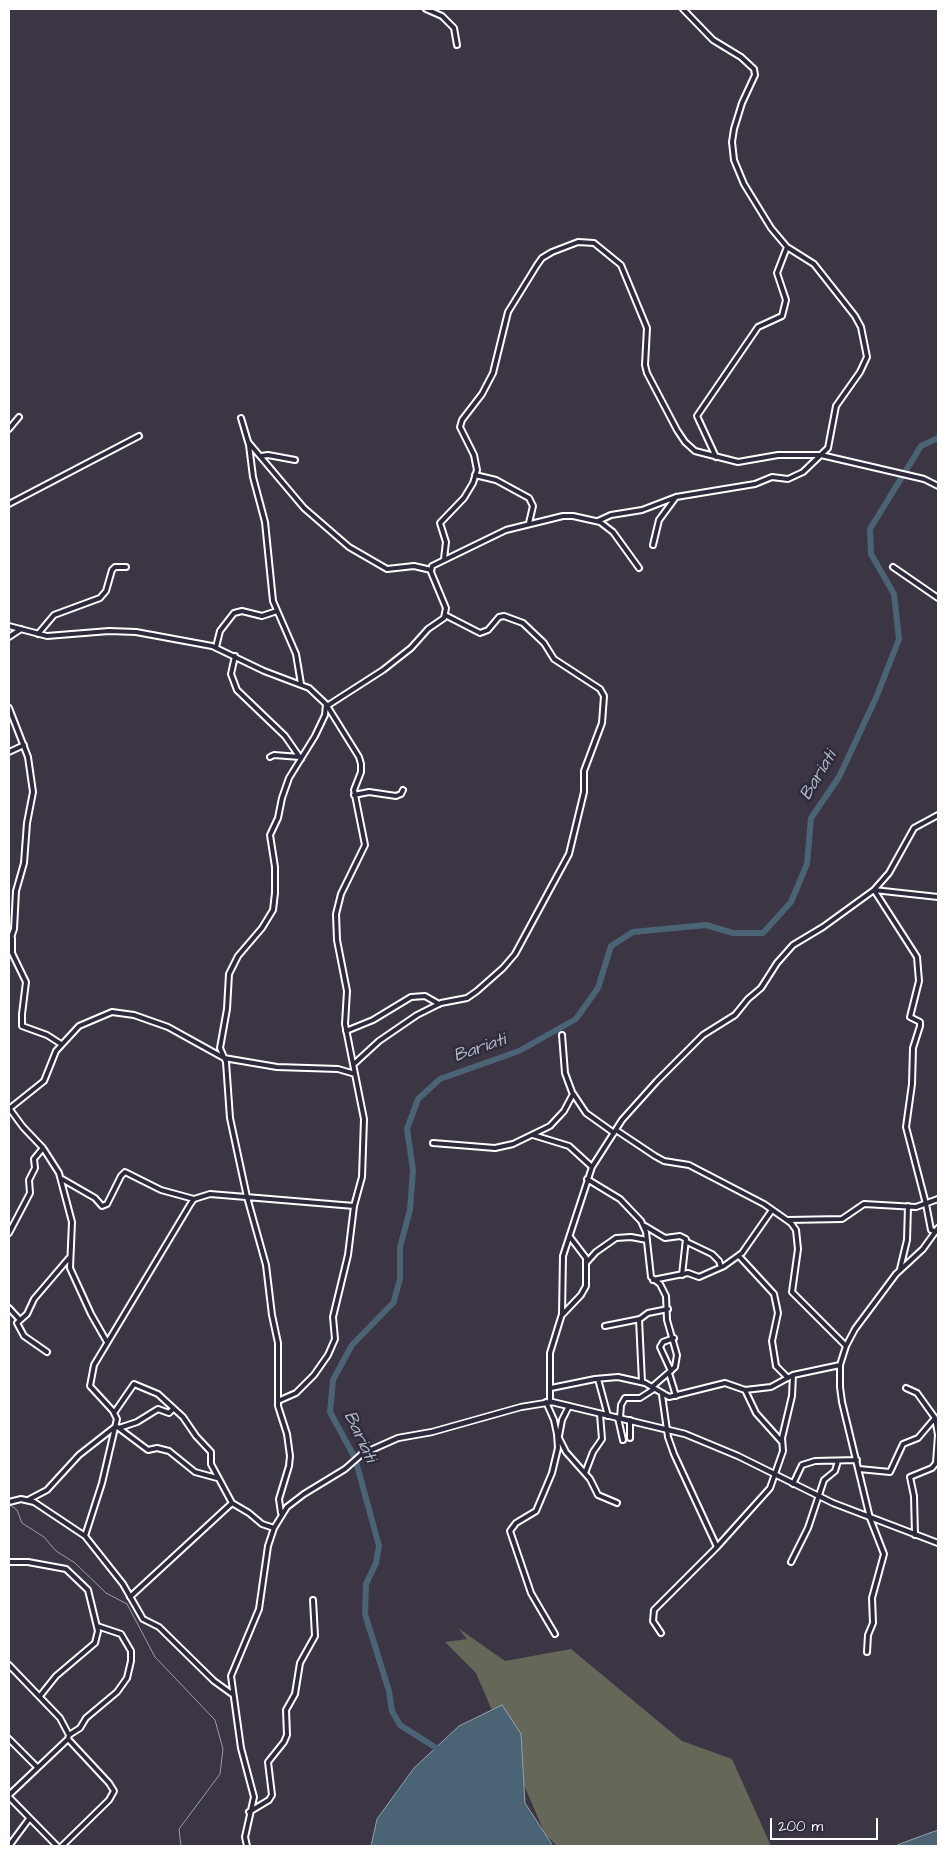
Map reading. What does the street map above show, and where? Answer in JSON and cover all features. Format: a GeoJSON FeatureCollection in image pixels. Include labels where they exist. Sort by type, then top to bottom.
{"type":"FeatureCollection","features":[{"type":"Feature","properties":{"kind":"street"},"geometry":{"type":"LineString","coordinates":[[426,9],[442,16],[454,28],[457,45]]}},
{"type":"Feature","properties":{"kind":"street"},"geometry":{"type":"LineString","coordinates":[[598,521],[610,515],[642,510],[676,497],[755,484],[772,477],[791,478],[809,467],[829,446],[832,421],[839,400],[860,372],[867,357],[862,327],[855,316],[814,264],[787,247],[765,220],[744,184],[734,160],[732,142],[737,118],[754,75],[754,69],[742,57],[713,40],[683,9]]}},
{"type":"Feature","properties":{"kind":"street"},"geometry":{"type":"LineString","coordinates":[[444,560],[446,542],[440,523],[464,498],[476,475],[477,464],[460,424],[482,394],[493,373],[508,312],[542,258],[567,245],[590,242],[617,260],[625,272],[647,328],[645,365],[647,374],[677,430],[685,442],[695,451],[738,462],[778,455],[819,456],[924,479],[938,486]]}},
{"type":"Feature","properties":{"kind":"street"},"geometry":{"type":"LineString","coordinates":[[716,457],[697,416],[758,327],[782,316],[786,300],[777,273],[787,247]]}},
{"type":"Feature","properties":{"kind":"street"},"geometry":{"type":"LineString","coordinates":[[9,429],[11,423],[18,417]]}},
{"type":"Feature","properties":{"kind":"street"},"geometry":{"type":"LineString","coordinates":[[241,418],[249,443],[253,477],[268,540],[268,574],[276,611],[296,654],[301,684]]}},
{"type":"Feature","properties":{"kind":"street"},"geometry":{"type":"LineString","coordinates":[[9,504],[139,436]]}},
{"type":"Feature","properties":{"kind":"street"},"geometry":{"type":"LineString","coordinates":[[249,443],[304,508],[349,547],[387,570],[414,566],[431,570]]}},
{"type":"Feature","properties":{"kind":"street"},"geometry":{"type":"LineString","coordinates":[[261,456],[295,460]]}},
{"type":"Feature","properties":{"kind":"street"},"geometry":{"type":"LineString","coordinates":[[476,475],[496,480],[529,498],[533,506],[529,523]]}},
{"type":"Feature","properties":{"kind":"street"},"geometry":{"type":"LineString","coordinates":[[653,545],[659,520],[676,497]]}},
{"type":"Feature","properties":{"kind":"street"},"geometry":{"type":"LineString","coordinates":[[431,570],[432,566],[506,530],[529,523],[573,516],[598,521],[613,532],[639,568]]}},
{"type":"Feature","properties":{"kind":"street"},"geometry":{"type":"LineString","coordinates":[[38,634],[54,615],[100,598],[106,591],[113,569],[126,566]]}},
{"type":"Feature","properties":{"kind":"street"},"geometry":{"type":"LineString","coordinates":[[893,567],[938,598]]}},
{"type":"Feature","properties":{"kind":"street"},"geometry":{"type":"LineString","coordinates":[[282,1514],[279,1499],[290,1466],[290,1456],[287,1434],[279,1414],[278,1343],[272,1315],[266,1265],[247,1197],[228,1105],[224,1058],[220,1048],[228,1001],[228,978],[238,956],[256,937],[273,910],[275,867],[270,835],[278,818],[289,778],[323,719],[326,705],[399,658],[445,615],[446,608],[431,570]]}},
{"type":"Feature","properties":{"kind":"street"},"geometry":{"type":"LineString","coordinates":[[216,647],[220,630],[234,612],[262,616],[276,611]]}},
{"type":"Feature","properties":{"kind":"street"},"geometry":{"type":"LineString","coordinates":[[354,1064],[391,1032],[417,1015],[439,1004],[467,998],[484,986],[508,962],[535,918],[569,854],[582,802],[584,771],[600,729],[604,696],[596,684],[573,673],[554,659],[535,634],[514,618],[499,617],[488,630],[480,633],[445,615]]}},
{"type":"Feature","properties":{"kind":"street"},"geometry":{"type":"LineString","coordinates":[[9,626],[38,634],[62,636],[109,631],[136,632],[216,647],[264,671],[301,684],[318,695],[359,757],[361,772],[354,794],[366,837],[365,845],[341,894],[336,914],[337,940],[346,979],[346,1030],[362,1104],[364,1133],[362,1177],[354,1206],[348,1255],[333,1317],[334,1339],[328,1355],[314,1375],[296,1393],[278,1401]]}},
{"type":"Feature","properties":{"kind":"street"},"geometry":{"type":"LineString","coordinates":[[9,637],[21,630]]}},
{"type":"Feature","properties":{"kind":"street"},"geometry":{"type":"LineString","coordinates":[[235,656],[231,668],[237,690],[285,736],[301,758]]}},
{"type":"Feature","properties":{"kind":"street"},"geometry":{"type":"LineString","coordinates":[[9,708],[24,745],[31,771],[33,798],[28,819],[24,863],[15,898],[12,935],[12,954],[26,982],[22,1026],[47,1035],[61,1044]]}},
{"type":"Feature","properties":{"kind":"street"},"geometry":{"type":"LineString","coordinates":[[9,752],[24,745]]}},
{"type":"Feature","properties":{"kind":"street"},"geometry":{"type":"LineString","coordinates":[[270,757],[274,754],[301,758]]}},
{"type":"Feature","properties":{"kind":"street"},"geometry":{"type":"LineString","coordinates":[[354,794],[369,792],[396,796],[401,794],[403,790]]}},
{"type":"Feature","properties":{"kind":"street"},"geometry":{"type":"LineString","coordinates":[[556,1634],[531,1593],[510,1531],[516,1523],[536,1512],[552,1473],[558,1448],[558,1436],[548,1401],[551,1388],[550,1353],[562,1316],[564,1300],[561,1267],[592,1167],[638,1102],[703,1035],[735,1015],[748,999],[761,988],[777,963],[793,945],[823,927],[874,890],[889,873],[914,828],[938,815]]}},
{"type":"Feature","properties":{"kind":"street"},"geometry":{"type":"LineString","coordinates":[[874,890],[938,897]]}},
{"type":"Feature","properties":{"kind":"street"},"geometry":{"type":"LineString","coordinates":[[874,890],[917,957],[919,981],[910,1017],[920,1022],[920,1026],[913,1048],[912,1084],[906,1127],[931,1230],[938,1230]]}},
{"type":"Feature","properties":{"kind":"street"},"geometry":{"type":"LineString","coordinates":[[9,941],[12,935]]}},
{"type":"Feature","properties":{"kind":"street"},"geometry":{"type":"LineString","coordinates":[[346,1030],[373,1020],[411,997],[425,996],[439,1004]]}},
{"type":"Feature","properties":{"kind":"street"},"geometry":{"type":"LineString","coordinates":[[107,1342],[91,1314],[70,1268],[69,1258],[73,1227],[61,1179],[42,1148],[9,1108],[44,1081],[51,1059],[61,1044],[84,1023],[118,1012],[134,1015],[180,1032],[224,1058],[277,1066],[338,1068],[355,1074]]}},
{"type":"Feature","properties":{"kind":"street"},"geometry":{"type":"LineString","coordinates":[[562,1035],[565,1073],[574,1094],[586,1114],[655,1156],[664,1160],[689,1165],[772,1210],[794,1226],[798,1255],[793,1271],[792,1292],[846,1346]]}},
{"type":"Feature","properties":{"kind":"street"},"geometry":{"type":"LineString","coordinates":[[433,1143],[496,1148],[533,1136],[558,1120],[574,1094]]}},
{"type":"Feature","properties":{"kind":"street"},"geometry":{"type":"LineString","coordinates":[[533,1136],[569,1146],[592,1167]]}},
{"type":"Feature","properties":{"kind":"street"},"geometry":{"type":"LineString","coordinates":[[9,1233],[27,1202],[30,1193],[30,1177],[35,1168],[34,1159],[42,1148]]}},
{"type":"Feature","properties":{"kind":"street"},"geometry":{"type":"LineString","coordinates":[[61,1179],[95,1198],[102,1206],[107,1204],[121,1176],[125,1172],[161,1190],[194,1199],[210,1194],[289,1199],[354,1206]]}},
{"type":"Feature","properties":{"kind":"street"},"geometry":{"type":"LineString","coordinates":[[587,1179],[616,1195],[644,1226],[665,1238],[682,1236],[687,1242],[712,1254],[719,1261],[721,1268]]}},
{"type":"Feature","properties":{"kind":"street"},"geometry":{"type":"LineString","coordinates":[[85,1536],[117,1427],[114,1414],[90,1383],[94,1365],[194,1199]]}},
{"type":"Feature","properties":{"kind":"street"},"geometry":{"type":"LineString","coordinates":[[786,1220],[842,1219],[864,1204],[908,1206],[926,1204],[938,1199]]}},
{"type":"Feature","properties":{"kind":"street"},"geometry":{"type":"LineString","coordinates":[[900,1269],[907,1240],[908,1206]]}},
{"type":"Feature","properties":{"kind":"street"},"geometry":{"type":"LineString","coordinates":[[653,1280],[690,1273],[698,1277],[721,1268],[739,1256],[772,1210]]}},
{"type":"Feature","properties":{"kind":"street"},"geometry":{"type":"LineString","coordinates":[[623,1440],[619,1418],[621,1405],[625,1398],[640,1398],[653,1388],[676,1365],[677,1358],[674,1338],[667,1320],[668,1309],[663,1290],[660,1284],[653,1280],[647,1259],[647,1240],[644,1226]]}},
{"type":"Feature","properties":{"kind":"street"},"geometry":{"type":"LineString","coordinates":[[867,1652],[868,1636],[873,1623],[872,1598],[884,1554],[870,1518],[840,1388],[840,1365],[846,1346],[855,1329],[900,1269],[914,1258],[938,1230]]}},
{"type":"Feature","properties":{"kind":"street"},"geometry":{"type":"LineString","coordinates":[[562,1316],[584,1290],[587,1262],[583,1253],[570,1237]]}},
{"type":"Feature","properties":{"kind":"street"},"geometry":{"type":"LineString","coordinates":[[587,1262],[596,1252],[616,1238],[631,1237],[647,1240]]}},
{"type":"Feature","properties":{"kind":"street"},"geometry":{"type":"LineString","coordinates":[[682,1275],[687,1242]]}},
{"type":"Feature","properties":{"kind":"street"},"geometry":{"type":"LineString","coordinates":[[739,1256],[774,1294],[778,1313],[772,1341],[776,1366],[788,1378]]}},
{"type":"Feature","properties":{"kind":"street"},"geometry":{"type":"LineString","coordinates":[[47,1352],[24,1336],[18,1324],[27,1314],[34,1299],[69,1258]]}},
{"type":"Feature","properties":{"kind":"street"},"geometry":{"type":"LineString","coordinates":[[9,1308],[20,1320]]}},
{"type":"Feature","properties":{"kind":"street"},"geometry":{"type":"LineString","coordinates":[[605,1326],[638,1319],[648,1313],[668,1309]]}},
{"type":"Feature","properties":{"kind":"street"},"geometry":{"type":"LineString","coordinates":[[638,1319],[642,1382]]}},
{"type":"Feature","properties":{"kind":"street"},"geometry":{"type":"LineString","coordinates":[[674,1338],[663,1342],[660,1347],[670,1372],[676,1396]]}},
{"type":"Feature","properties":{"kind":"street"},"geometry":{"type":"LineString","coordinates":[[551,1388],[618,1377],[642,1382],[662,1395],[669,1397],[712,1384],[725,1383],[745,1390],[771,1387],[793,1375],[840,1365]]}},
{"type":"Feature","properties":{"kind":"street"},"geometry":{"type":"LineString","coordinates":[[661,1633],[654,1621],[654,1610],[717,1547],[767,1492],[775,1476],[783,1451],[782,1442],[792,1396],[793,1375]]}},
{"type":"Feature","properties":{"kind":"street"},"geometry":{"type":"LineString","coordinates":[[598,1379],[608,1416]]}},
{"type":"Feature","properties":{"kind":"street"},"geometry":{"type":"LineString","coordinates":[[114,1414],[135,1384],[158,1394],[212,1452],[211,1464],[232,1504],[249,1513],[262,1524],[274,1528]]}},
{"type":"Feature","properties":{"kind":"street"},"geometry":{"type":"LineString","coordinates":[[906,1388],[917,1393],[935,1418],[938,1438],[936,1463],[932,1468],[910,1478],[914,1496],[916,1535]]}},
{"type":"Feature","properties":{"kind":"street"},"geometry":{"type":"LineString","coordinates":[[745,1390],[756,1413],[782,1442]]}},
{"type":"Feature","properties":{"kind":"street"},"geometry":{"type":"LineString","coordinates":[[662,1395],[669,1443],[684,1480],[717,1547]]}},
{"type":"Feature","properties":{"kind":"street"},"geometry":{"type":"LineString","coordinates":[[247,1846],[245,1840],[249,1812],[254,1797],[241,1748],[232,1694],[233,1670],[262,1600],[268,1546],[274,1528],[282,1514],[304,1494],[345,1469],[362,1454],[398,1438],[432,1432],[548,1401],[668,1428],[731,1452],[819,1497],[938,1543]]}},
{"type":"Feature","properties":{"kind":"street"},"geometry":{"type":"LineString","coordinates":[[569,1406],[562,1420],[558,1436],[570,1458],[585,1473],[598,1496],[617,1503]]}},
{"type":"Feature","properties":{"kind":"street"},"geometry":{"type":"LineString","coordinates":[[28,1500],[47,1490],[79,1455],[117,1427],[137,1422],[158,1409],[169,1413],[173,1409]]}},
{"type":"Feature","properties":{"kind":"street"},"geometry":{"type":"LineString","coordinates":[[585,1473],[593,1452],[602,1439],[600,1414]]}},
{"type":"Feature","properties":{"kind":"street"},"geometry":{"type":"LineString","coordinates":[[859,1469],[890,1472],[903,1444],[918,1438],[935,1418]]}},
{"type":"Feature","properties":{"kind":"street"},"geometry":{"type":"LineString","coordinates":[[630,1420],[630,1438]]}},
{"type":"Feature","properties":{"kind":"street"},"geometry":{"type":"LineString","coordinates":[[117,1427],[148,1450],[157,1448],[168,1450],[195,1472],[217,1478]]}},
{"type":"Feature","properties":{"kind":"street"},"geometry":{"type":"LineString","coordinates":[[791,1562],[808,1528],[824,1480],[835,1471],[838,1460]]}},
{"type":"Feature","properties":{"kind":"street"},"geometry":{"type":"LineString","coordinates":[[793,1484],[802,1465],[815,1461],[857,1460]]}},
{"type":"Feature","properties":{"kind":"street"},"geometry":{"type":"LineString","coordinates":[[9,1502],[15,1499],[28,1500],[85,1536],[103,1556],[123,1584],[143,1618],[159,1627],[208,1676],[232,1694]]}},
{"type":"Feature","properties":{"kind":"street"},"geometry":{"type":"LineString","coordinates":[[130,1597],[232,1504]]}},
{"type":"Feature","properties":{"kind":"street"},"geometry":{"type":"LineString","coordinates":[[9,1562],[28,1562],[66,1569],[88,1590],[99,1634],[95,1643],[56,1676],[40,1696]]}},
{"type":"Feature","properties":{"kind":"street"},"geometry":{"type":"LineString","coordinates":[[249,1812],[269,1800],[272,1795],[268,1762],[284,1742],[287,1735],[286,1710],[295,1694],[300,1663],[315,1636],[314,1600]]}},
{"type":"Feature","properties":{"kind":"street"},"geometry":{"type":"LineString","coordinates":[[56,1846],[29,1820],[9,1796],[68,1737],[80,1728],[86,1718],[116,1692],[127,1678],[131,1651],[121,1634],[97,1626]]}},
{"type":"Feature","properties":{"kind":"street"},"geometry":{"type":"LineString","coordinates":[[9,1665],[60,1718],[68,1737],[109,1782],[114,1792],[109,1800],[62,1846]]}},
{"type":"Feature","properties":{"kind":"street"},"geometry":{"type":"LineString","coordinates":[[9,1739],[37,1767]]}},
{"type":"Feature","properties":{"kind":"street"},"geometry":{"type":"LineString","coordinates":[[10,1846],[29,1820]]}},
{"type":"Feature","properties":{"kind":"green space"},"geometry":{"type":"Polygon","coordinates":[[[458,1628],[505,1661],[571,1649],[682,1741],[732,1759],[771,1846],[557,1846],[545,1834],[476,1673],[445,1642],[467,1639],[458,1628]]]}},
{"type":"Feature","properties":{"kind":"water"},"geometry":{"type":"Polygon","coordinates":[[[502,1705],[521,1734],[525,1803],[553,1846],[371,1846],[377,1819],[414,1768],[459,1726],[502,1705]]]}},
{"type":"Feature","properties":{"kind":"water"},"geometry":{"type":"Polygon","coordinates":[[[938,1830],[938,1846],[895,1846],[905,1842],[938,1830]]]}},
{"type":"Feature","properties":{"kind":"waterway","name":"Bariati"},"geometry":{"type":"LineString","coordinates":[[441,1751],[400,1725],[392,1711],[389,1691],[365,1614],[366,1584],[376,1563],[379,1546],[355,1458],[330,1412],[333,1380],[352,1345],[394,1302],[400,1279],[400,1247],[410,1210],[413,1170],[407,1129],[418,1099],[440,1079],[519,1051],[576,1019],[598,988],[611,946],[633,932],[706,925],[733,933],[763,933],[791,902],[807,864],[811,818],[839,777],[876,698],[899,639],[894,594],[871,554],[870,529],[921,446],[938,438]]}},
{"type":"Feature","properties":{"kind":"waterway"},"geometry":{"type":"LineString","coordinates":[[9,1504],[17,1510],[22,1523],[44,1537],[56,1551],[75,1563],[106,1593],[127,1604],[155,1657],[215,1720],[223,1749],[220,1774],[179,1829],[181,1846]]}}]}
